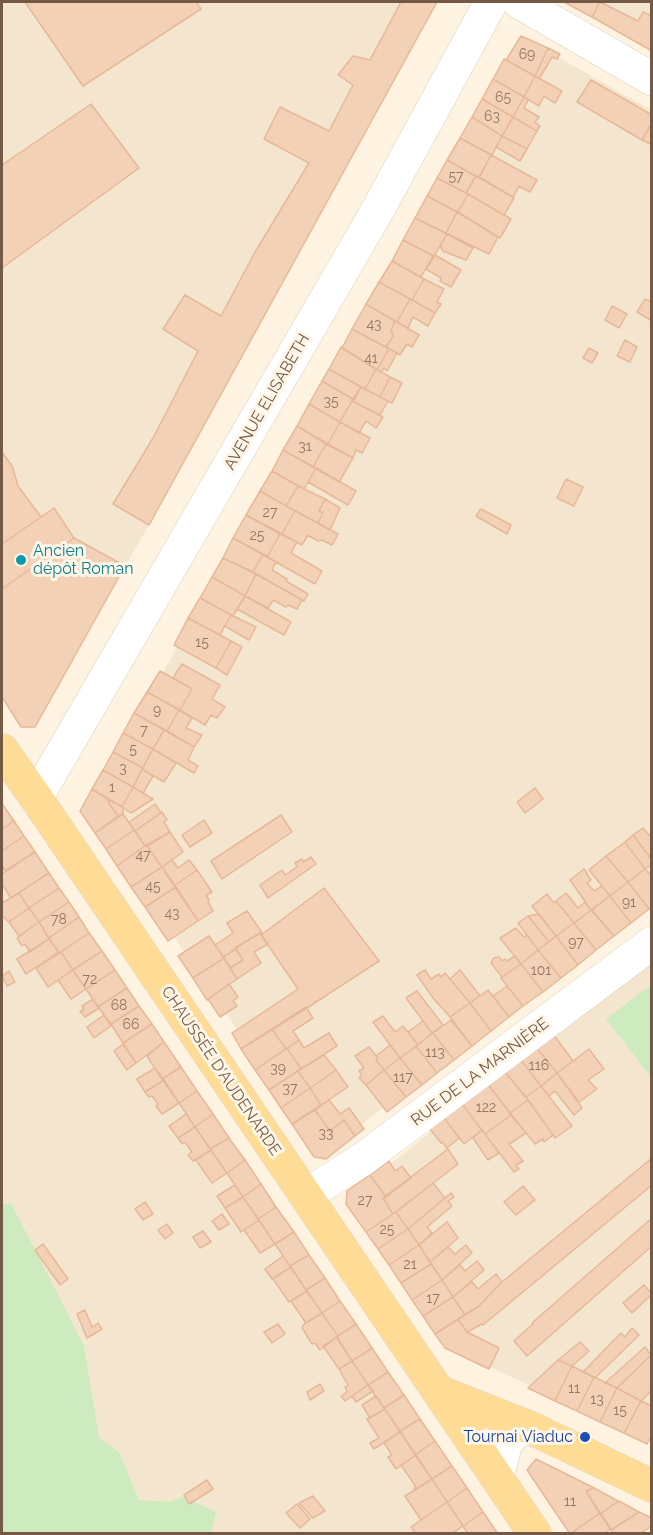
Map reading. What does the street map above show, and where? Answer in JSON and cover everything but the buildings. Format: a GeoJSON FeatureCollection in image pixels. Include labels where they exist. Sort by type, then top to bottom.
{"type":"FeatureCollection","features":[{"type":"Feature","properties":{"kind":"main road","name":"CHAUSSÉE D'AUDENARDE"},"geometry":{"type":"LineString","coordinates":[[3,754],[36,798],[535,1533]]}},
{"type":"Feature","properties":{"kind":"main road"},"geometry":{"type":"LineString","coordinates":[[440,1392],[531,1428],[651,1486]]}},
{"type":"Feature","properties":{"kind":"street","name":"AVENUE ELISABETH"},"geometry":{"type":"LineString","coordinates":[[36,798],[376,213],[491,2]]}},
{"type":"Feature","properties":{"kind":"street"},"geometry":{"type":"LineString","coordinates":[[519,2],[651,79]]}},
{"type":"Feature","properties":{"kind":"street","name":"RUE DE LA MARNIÈRE"},"geometry":{"type":"LineString","coordinates":[[305,1196],[363,1159],[651,943]]}},
{"type":"Feature","properties":{"kind":"street"},"geometry":{"type":"LineString","coordinates":[[497,1477],[505,1446],[512,1435],[523,1428],[531,1428]]}},
{"type":"Feature","properties":{"kind":"shaded area"},"geometry":{"type":"Polygon","coordinates":[[[2,2],[432,2],[345,156],[125,566],[74,538],[2,589],[2,2]]]}},
{"type":"Feature","properties":{"kind":"shaded area"},"geometry":{"type":"Polygon","coordinates":[[[565,2],[651,2],[651,51],[565,2]]]}},
{"type":"Feature","properties":{"kind":"shaded area"},"geometry":{"type":"Polygon","coordinates":[[[523,37],[651,110],[651,896],[323,1155],[86,808],[523,37]]]}},
{"type":"Feature","properties":{"kind":"shaded area"},"geometry":{"type":"Polygon","coordinates":[[[2,806],[354,1324],[497,1533],[2,1533],[2,806]]]}},
{"type":"Feature","properties":{"kind":"shaded area"},"geometry":{"type":"Polygon","coordinates":[[[651,956],[651,1442],[447,1347],[350,1196],[651,956]]]}},
{"type":"Feature","properties":{"kind":"green space"},"geometry":{"type":"Polygon","coordinates":[[[651,985],[651,1077],[606,1019],[651,985]]]}},
{"type":"Feature","properties":{"kind":"green space"},"geometry":{"type":"Polygon","coordinates":[[[11,1203],[84,1346],[99,1438],[119,1452],[139,1500],[169,1502],[183,1497],[216,1512],[211,1533],[2,1533],[2,1205],[11,1203]]]}},
{"type":"Feature","properties":{"kind":"place","name":"Ancien dépôt Roman"},"geometry":{"type":"Point","coordinates":[21,560]}},
{"type":"Feature","properties":{"kind":"place","name":"Tournai Viaduc"},"geometry":{"type":"Point","coordinates":[585,1437]}}]}
